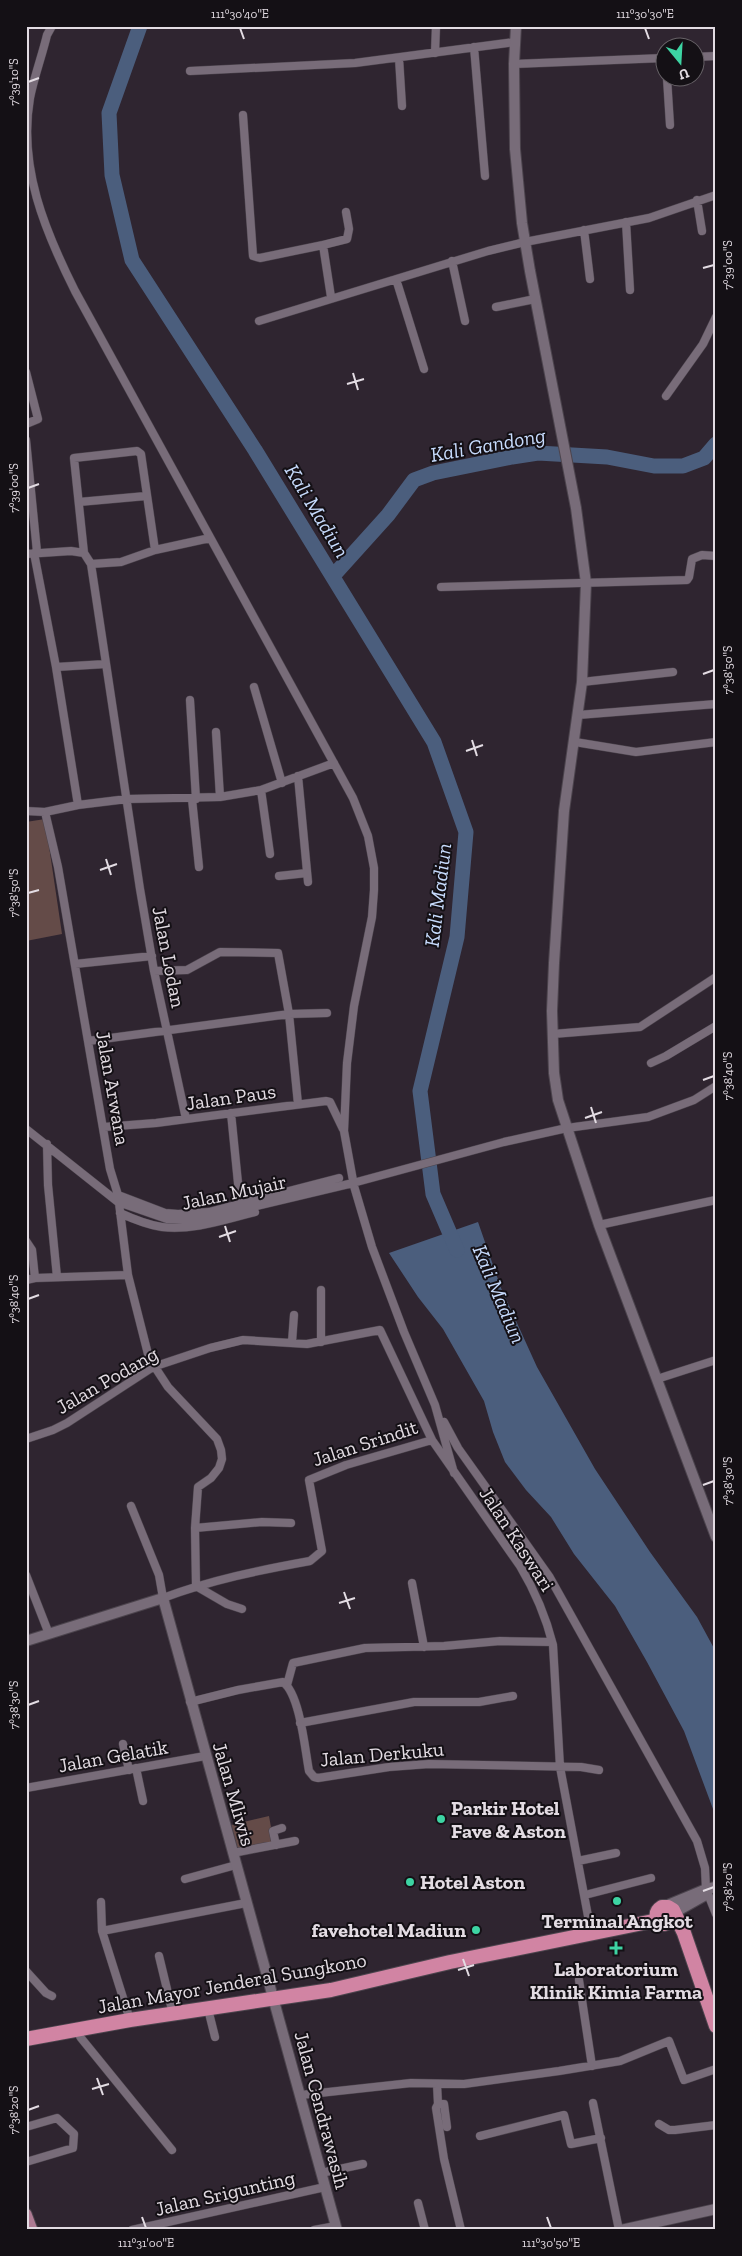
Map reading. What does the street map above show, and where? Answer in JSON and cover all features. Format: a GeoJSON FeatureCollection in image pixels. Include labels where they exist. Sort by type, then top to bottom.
{"type":"FeatureCollection","features":[{"type":"Feature","properties":{"kind":"highway","name":"Jalan Mayor Jenderal Sungkono"},"geometry":{"type":"LineString","coordinates":[[26,2039],[130,2020],[331,1990],[665,1915]]}},
{"type":"Feature","properties":{"kind":"highway"},"geometry":{"type":"LineString","coordinates":[[665,1915],[688,1944],[716,2026]]}},
{"type":"Feature","properties":{"kind":"main road"},"geometry":{"type":"LineString","coordinates":[[516,26],[514,64],[515,149],[525,242],[572,488],[586,583],[582,682],[564,811],[554,963],[554,1073],[558,1100],[600,1225],[657,1379],[712,1517],[716,1537]]}},
{"type":"Feature","properties":{"kind":"main road"},"geometry":{"type":"LineString","coordinates":[[26,1641],[163,1598]]}},
{"type":"Feature","properties":{"kind":"main road","name":"Jalan Mliwis"},"geometry":{"type":"LineString","coordinates":[[163,1598],[273,1999]]}},
{"type":"Feature","properties":{"kind":"main road"},"geometry":{"type":"LineString","coordinates":[[665,1915],[711,1889]]}},
{"type":"Feature","properties":{"kind":"main road","name":"Jalan Cendrawasih"},"geometry":{"type":"LineString","coordinates":[[273,1999],[301,2095],[336,2228]]}},
{"type":"Feature","properties":{"kind":"main road"},"geometry":{"type":"LineString","coordinates":[[620,2230],[716,2209]]}},
{"type":"Feature","properties":{"kind":"main road"},"geometry":{"type":"LineString","coordinates":[[26,2214],[32,2230]]}},
{"type":"Feature","properties":{"kind":"street"},"geometry":{"type":"LineString","coordinates":[[52,26],[47,35],[30,98],[30,163],[39,210],[54,248],[75,291],[353,798],[368,836],[374,868],[372,917],[354,1006],[347,1063],[344,1131],[355,1182],[390,1299],[435,1405],[458,1448],[549,1576],[697,1841],[706,1868],[716,1914]]}},
{"type":"Feature","properties":{"kind":"street"},"geometry":{"type":"LineString","coordinates":[[435,53],[436,26]]}},
{"type":"Feature","properties":{"kind":"street"},"geometry":{"type":"LineString","coordinates":[[190,71],[291,68],[355,63],[515,42]]}},
{"type":"Feature","properties":{"kind":"street"},"geometry":{"type":"LineString","coordinates":[[474,47],[485,176]]}},
{"type":"Feature","properties":{"kind":"street"},"geometry":{"type":"LineString","coordinates":[[398,58],[402,106]]}},
{"type":"Feature","properties":{"kind":"street"},"geometry":{"type":"LineString","coordinates":[[514,64],[654,58]]}},
{"type":"Feature","properties":{"kind":"street"},"geometry":{"type":"LineString","coordinates":[[668,88],[670,125]]}},
{"type":"Feature","properties":{"kind":"street"},"geometry":{"type":"LineString","coordinates":[[243,115],[248,208],[253,256],[260,258],[347,239],[349,229],[346,212]]}},
{"type":"Feature","properties":{"kind":"street"},"geometry":{"type":"LineString","coordinates":[[259,321],[332,297],[396,280],[452,261],[525,242],[649,218],[716,195]]}},
{"type":"Feature","properties":{"kind":"street"},"geometry":{"type":"LineString","coordinates":[[697,200],[702,231]]}},
{"type":"Feature","properties":{"kind":"street"},"geometry":{"type":"LineString","coordinates":[[626,222],[630,290]]}},
{"type":"Feature","properties":{"kind":"street"},"geometry":{"type":"LineString","coordinates":[[584,230],[590,279]]}},
{"type":"Feature","properties":{"kind":"street"},"geometry":{"type":"LineString","coordinates":[[323,245],[332,297]]}},
{"type":"Feature","properties":{"kind":"street"},"geometry":{"type":"LineString","coordinates":[[452,261],[465,321]]}},
{"type":"Feature","properties":{"kind":"street"},"geometry":{"type":"LineString","coordinates":[[396,280],[424,369]]}},
{"type":"Feature","properties":{"kind":"street"},"geometry":{"type":"LineString","coordinates":[[496,307],[535,299]]}},
{"type":"Feature","properties":{"kind":"street"},"geometry":{"type":"LineString","coordinates":[[666,396],[703,344],[716,317]]}},
{"type":"Feature","properties":{"kind":"street"},"geometry":{"type":"LineString","coordinates":[[26,372],[38,419],[26,424]]}},
{"type":"Feature","properties":{"kind":"street"},"geometry":{"type":"LineString","coordinates":[[26,440],[32,553],[56,667],[78,805]]}},
{"type":"Feature","properties":{"kind":"street"},"geometry":{"type":"LineString","coordinates":[[155,550],[141,454],[137,451],[74,458],[84,553],[91,564],[121,562],[155,550],[210,538]]}},
{"type":"Feature","properties":{"kind":"street"},"geometry":{"type":"LineString","coordinates":[[79,502],[146,496]]}},
{"type":"Feature","properties":{"kind":"street"},"geometry":{"type":"LineString","coordinates":[[32,553],[71,550],[84,553]]}},
{"type":"Feature","properties":{"kind":"street"},"geometry":{"type":"LineString","coordinates":[[441,587],[687,580],[690,577],[692,559],[702,555],[716,556]]}},
{"type":"Feature","properties":{"kind":"street","name":"Jalan Lodan"},"geometry":{"type":"LineString","coordinates":[[91,564],[154,971],[186,1119]]}},
{"type":"Feature","properties":{"kind":"street"},"geometry":{"type":"LineString","coordinates":[[56,667],[106,664]]}},
{"type":"Feature","properties":{"kind":"street"},"geometry":{"type":"LineString","coordinates":[[582,682],[673,672]]}},
{"type":"Feature","properties":{"kind":"street"},"geometry":{"type":"LineString","coordinates":[[254,687],[282,783]]}},
{"type":"Feature","properties":{"kind":"street"},"geometry":{"type":"LineString","coordinates":[[190,700],[199,867]]}},
{"type":"Feature","properties":{"kind":"street"},"geometry":{"type":"LineString","coordinates":[[578,715],[716,704]]}},
{"type":"Feature","properties":{"kind":"street"},"geometry":{"type":"LineString","coordinates":[[216,732],[220,797]]}},
{"type":"Feature","properties":{"kind":"street"},"geometry":{"type":"LineString","coordinates":[[575,742],[636,752],[716,742]]}},
{"type":"Feature","properties":{"kind":"street"},"geometry":{"type":"LineString","coordinates":[[26,811],[46,812],[78,805],[127,799],[220,797],[261,790],[334,763]]}},
{"type":"Feature","properties":{"kind":"street"},"geometry":{"type":"LineString","coordinates":[[298,776],[308,882]]}},
{"type":"Feature","properties":{"kind":"street"},"geometry":{"type":"LineString","coordinates":[[261,790],[270,854]]}},
{"type":"Feature","properties":{"kind":"street","name":"Jalan Arwana"},"geometry":{"type":"LineString","coordinates":[[46,812],[50,824],[110,1169],[118,1198],[128,1276],[144,1341],[154,1367],[168,1387],[217,1439],[222,1459],[219,1468],[198,1490],[195,1528]]}},
{"type":"Feature","properties":{"kind":"street"},"geometry":{"type":"LineString","coordinates":[[279,876],[307,873]]}},
{"type":"Feature","properties":{"kind":"street"},"geometry":{"type":"LineString","coordinates":[[154,971],[187,970],[220,952],[278,953],[289,1014],[298,1104]]}},
{"type":"Feature","properties":{"kind":"street"},"geometry":{"type":"LineString","coordinates":[[74,964],[152,956]]}},
{"type":"Feature","properties":{"kind":"street"},"geometry":{"type":"LineString","coordinates":[[553,1034],[640,1027],[716,977]]}},
{"type":"Feature","properties":{"kind":"street"},"geometry":{"type":"LineString","coordinates":[[88,1041],[289,1014],[327,1012]]}},
{"type":"Feature","properties":{"kind":"street"},"geometry":{"type":"LineString","coordinates":[[651,1062],[666,1056],[716,1026]]}},
{"type":"Feature","properties":{"kind":"street","name":"Jalan Mujair"},"geometry":{"type":"LineString","coordinates":[[26,1130],[118,1198],[155,1217],[188,1220],[210,1218],[567,1128],[648,1117],[694,1100],[716,1086]]}},
{"type":"Feature","properties":{"kind":"street","name":"Jalan Paus"},"geometry":{"type":"LineString","coordinates":[[104,1127],[231,1114],[320,1101],[330,1102],[344,1131]]}},
{"type":"Feature","properties":{"kind":"street"},"geometry":{"type":"LineString","coordinates":[[231,1114],[240,1203]]}},
{"type":"Feature","properties":{"kind":"street"},"geometry":{"type":"LineString","coordinates":[[47,1144],[48,1185],[57,1277]]}},
{"type":"Feature","properties":{"kind":"street"},"geometry":{"type":"LineString","coordinates":[[118,1198],[178,1214],[209,1212],[339,1178]]}},
{"type":"Feature","properties":{"kind":"street"},"geometry":{"type":"LineString","coordinates":[[120,1213],[160,1227],[180,1227],[213,1222],[341,1189]]}},
{"type":"Feature","properties":{"kind":"street"},"geometry":{"type":"LineString","coordinates":[[600,1225],[716,1200]]}},
{"type":"Feature","properties":{"kind":"street"},"geometry":{"type":"LineString","coordinates":[[26,1241],[32,1250],[35,1278]]}},
{"type":"Feature","properties":{"kind":"street"},"geometry":{"type":"LineString","coordinates":[[26,1280],[57,1277],[128,1276]]}},
{"type":"Feature","properties":{"kind":"street"},"geometry":{"type":"LineString","coordinates":[[321,1290],[321,1342]]}},
{"type":"Feature","properties":{"kind":"street"},"geometry":{"type":"LineString","coordinates":[[292,1342],[294,1315]]}},
{"type":"Feature","properties":{"kind":"street","name":"Jalan Podang"},"geometry":{"type":"LineString","coordinates":[[26,1439],[67,1423],[154,1367],[242,1340],[308,1344],[380,1330]]}},
{"type":"Feature","properties":{"kind":"street","name":"Jalan Kaswari"},"geometry":{"type":"LineString","coordinates":[[380,1330],[432,1440],[484,1512],[528,1579],[544,1614],[552,1642],[560,1767],[591,1932]]}},
{"type":"Feature","properties":{"kind":"street"},"geometry":{"type":"LineString","coordinates":[[657,1379],[716,1360]]}},
{"type":"Feature","properties":{"kind":"street"},"geometry":{"type":"LineString","coordinates":[[435,1405],[454,1473]]}},
{"type":"Feature","properties":{"kind":"street","name":"Jalan Srindit"},"geometry":{"type":"LineString","coordinates":[[196,1586],[238,1575],[310,1561],[319,1556],[322,1551],[309,1480],[346,1465],[432,1440]]}},
{"type":"Feature","properties":{"kind":"street"},"geometry":{"type":"LineString","coordinates":[[132,1506],[159,1575],[163,1598],[196,1586],[228,1604],[242,1609]]}},
{"type":"Feature","properties":{"kind":"street"},"geometry":{"type":"LineString","coordinates":[[196,1586],[195,1528],[262,1522],[292,1523]]}},
{"type":"Feature","properties":{"kind":"street"},"geometry":{"type":"LineString","coordinates":[[26,1575],[49,1634]]}},
{"type":"Feature","properties":{"kind":"street"},"geometry":{"type":"LineString","coordinates":[[412,1583],[424,1647]]}},
{"type":"Feature","properties":{"kind":"street"},"geometry":{"type":"LineString","coordinates":[[190,1702],[278,1682],[286,1684],[291,1664],[314,1657],[365,1648],[424,1647],[505,1641],[552,1642]]}},
{"type":"Feature","properties":{"kind":"street","name":"Jalan Derkuku"},"geometry":{"type":"LineString","coordinates":[[286,1684],[293,1697],[300,1722],[309,1771],[314,1777],[318,1778],[389,1767],[429,1764],[560,1767],[599,1770]]}},
{"type":"Feature","properties":{"kind":"street"},"geometry":{"type":"LineString","coordinates":[[300,1722],[414,1702],[479,1702],[513,1696]]}},
{"type":"Feature","properties":{"kind":"street"},"geometry":{"type":"LineString","coordinates":[[123,1744],[143,1801]]}},
{"type":"Feature","properties":{"kind":"street","name":"Jalan Gelatik"},"geometry":{"type":"LineString","coordinates":[[26,1788],[205,1756]]}},
{"type":"Feature","properties":{"kind":"street"},"geometry":{"type":"LineString","coordinates":[[276,1845],[273,1831],[282,1828]]}},
{"type":"Feature","properties":{"kind":"street"},"geometry":{"type":"LineString","coordinates":[[233,1853],[295,1841]]}},
{"type":"Feature","properties":{"kind":"street"},"geometry":{"type":"LineString","coordinates":[[578,1861],[616,1852]]}},
{"type":"Feature","properties":{"kind":"street"},"geometry":{"type":"LineString","coordinates":[[185,1879],[236,1864]]}},
{"type":"Feature","properties":{"kind":"street"},"geometry":{"type":"LineString","coordinates":[[584,1895],[650,1878]]}},
{"type":"Feature","properties":{"kind":"street"},"geometry":{"type":"LineString","coordinates":[[101,1902],[102,1931],[130,2020]]}},
{"type":"Feature","properties":{"kind":"street"},"geometry":{"type":"LineString","coordinates":[[102,1931],[246,1903]]}},
{"type":"Feature","properties":{"kind":"street"},"geometry":{"type":"LineString","coordinates":[[159,1956],[173,2014]]}},
{"type":"Feature","properties":{"kind":"street"},"geometry":{"type":"LineString","coordinates":[[26,1971],[46,1993],[52,1996]]}},
{"type":"Feature","properties":{"kind":"street"},"geometry":{"type":"LineString","coordinates":[[579,1980],[592,2066]]}},
{"type":"Feature","properties":{"kind":"street"},"geometry":{"type":"LineString","coordinates":[[208,2009],[215,2037]]}},
{"type":"Feature","properties":{"kind":"street"},"geometry":{"type":"LineString","coordinates":[[77,2031],[172,2150]]}},
{"type":"Feature","properties":{"kind":"street"},"geometry":{"type":"LineString","coordinates":[[301,2095],[381,2085],[483,2082],[620,2061],[669,2041],[684,2080],[716,2069]]}},
{"type":"Feature","properties":{"kind":"street"},"geometry":{"type":"LineString","coordinates":[[436,2084],[438,2104],[436,2108],[444,2159],[461,2230]]}},
{"type":"Feature","properties":{"kind":"street"},"geometry":{"type":"LineString","coordinates":[[593,2103],[620,2230]]}},
{"type":"Feature","properties":{"kind":"street"},"geometry":{"type":"LineString","coordinates":[[438,2104],[444,2104],[447,2127]]}},
{"type":"Feature","properties":{"kind":"street"},"geometry":{"type":"LineString","coordinates":[[480,2136],[564,2115],[571,2144],[601,2138]]}},
{"type":"Feature","properties":{"kind":"street"},"geometry":{"type":"LineString","coordinates":[[26,2127],[57,2118],[74,2134],[75,2142],[73,2148],[26,2162]]}},
{"type":"Feature","properties":{"kind":"street"},"geometry":{"type":"LineString","coordinates":[[658,2124],[669,2130],[716,2125]]}},
{"type":"Feature","properties":{"kind":"street"},"geometry":{"type":"LineString","coordinates":[[321,2173],[363,2164]]}},
{"type":"Feature","properties":{"kind":"street","name":"Jalan Srigunting"},"geometry":{"type":"LineString","coordinates":[[132,2230],[325,2187]]}},
{"type":"Feature","properties":{"kind":"street"},"geometry":{"type":"LineString","coordinates":[[418,2203],[425,2230]]}},
{"type":"Feature","properties":{"kind":"street"},"geometry":{"type":"LineString","coordinates":[[176,2221],[181,2230]]}},
{"type":"Feature","properties":{"kind":"street"},"geometry":{"type":"LineString","coordinates":[[314,2230],[336,2228]]}},
{"type":"Feature","properties":{"kind":"shaded area"},"geometry":{"type":"Polygon","coordinates":[[[45,819],[62,934],[26,941],[26,822],[45,819]]]}},
{"type":"Feature","properties":{"kind":"shaded area"},"geometry":{"type":"Polygon","coordinates":[[[269,1816],[274,1844],[234,1852],[227,1826],[269,1816]]]}},
{"type":"Feature","properties":{"kind":"water"},"geometry":{"type":"Polygon","coordinates":[[[478,1222],[501,1288],[537,1367],[595,1469],[650,1552],[697,1617],[716,1652],[716,1817],[684,1731],[615,1606],[574,1554],[551,1517],[526,1490],[505,1462],[493,1432],[484,1401],[443,1329],[418,1297],[389,1253],[478,1222]]]}},
{"type":"Feature","properties":{"kind":"waterway","name":"Kali Madiun"},"geometry":{"type":"LineString","coordinates":[[140,26],[109,113],[112,175],[132,260],[255,450],[434,742],[466,832],[457,937],[420,1091],[433,1194],[457,1250]]}},
{"type":"Feature","properties":{"kind":"waterway","name":"Kali Gandong"},"geometry":{"type":"LineString","coordinates":[[333,576],[388,515],[414,480],[433,473],[538,453],[607,457],[654,466],[683,466],[704,458],[716,444]]}},
{"type":"Feature","properties":{"kind":"place","name":"Parkir Hotel Fave & Aston"},"geometry":{"type":"Point","coordinates":[441,1819]}},
{"type":"Feature","properties":{"kind":"place","name":"Hotel Aston"},"geometry":{"type":"Point","coordinates":[410,1882]}},
{"type":"Feature","properties":{"kind":"place","name":"Terminal Angkot"},"geometry":{"type":"Point","coordinates":[617,1901]}},
{"type":"Feature","properties":{"kind":"place","name":"favehotel Madiun"},"geometry":{"type":"Point","coordinates":[476,1930]}},
{"type":"Feature","properties":{"kind":"place","name":"Laboratorium Klinik Kimia Farma"},"geometry":{"type":"Point","coordinates":[616,1948]}}]}
